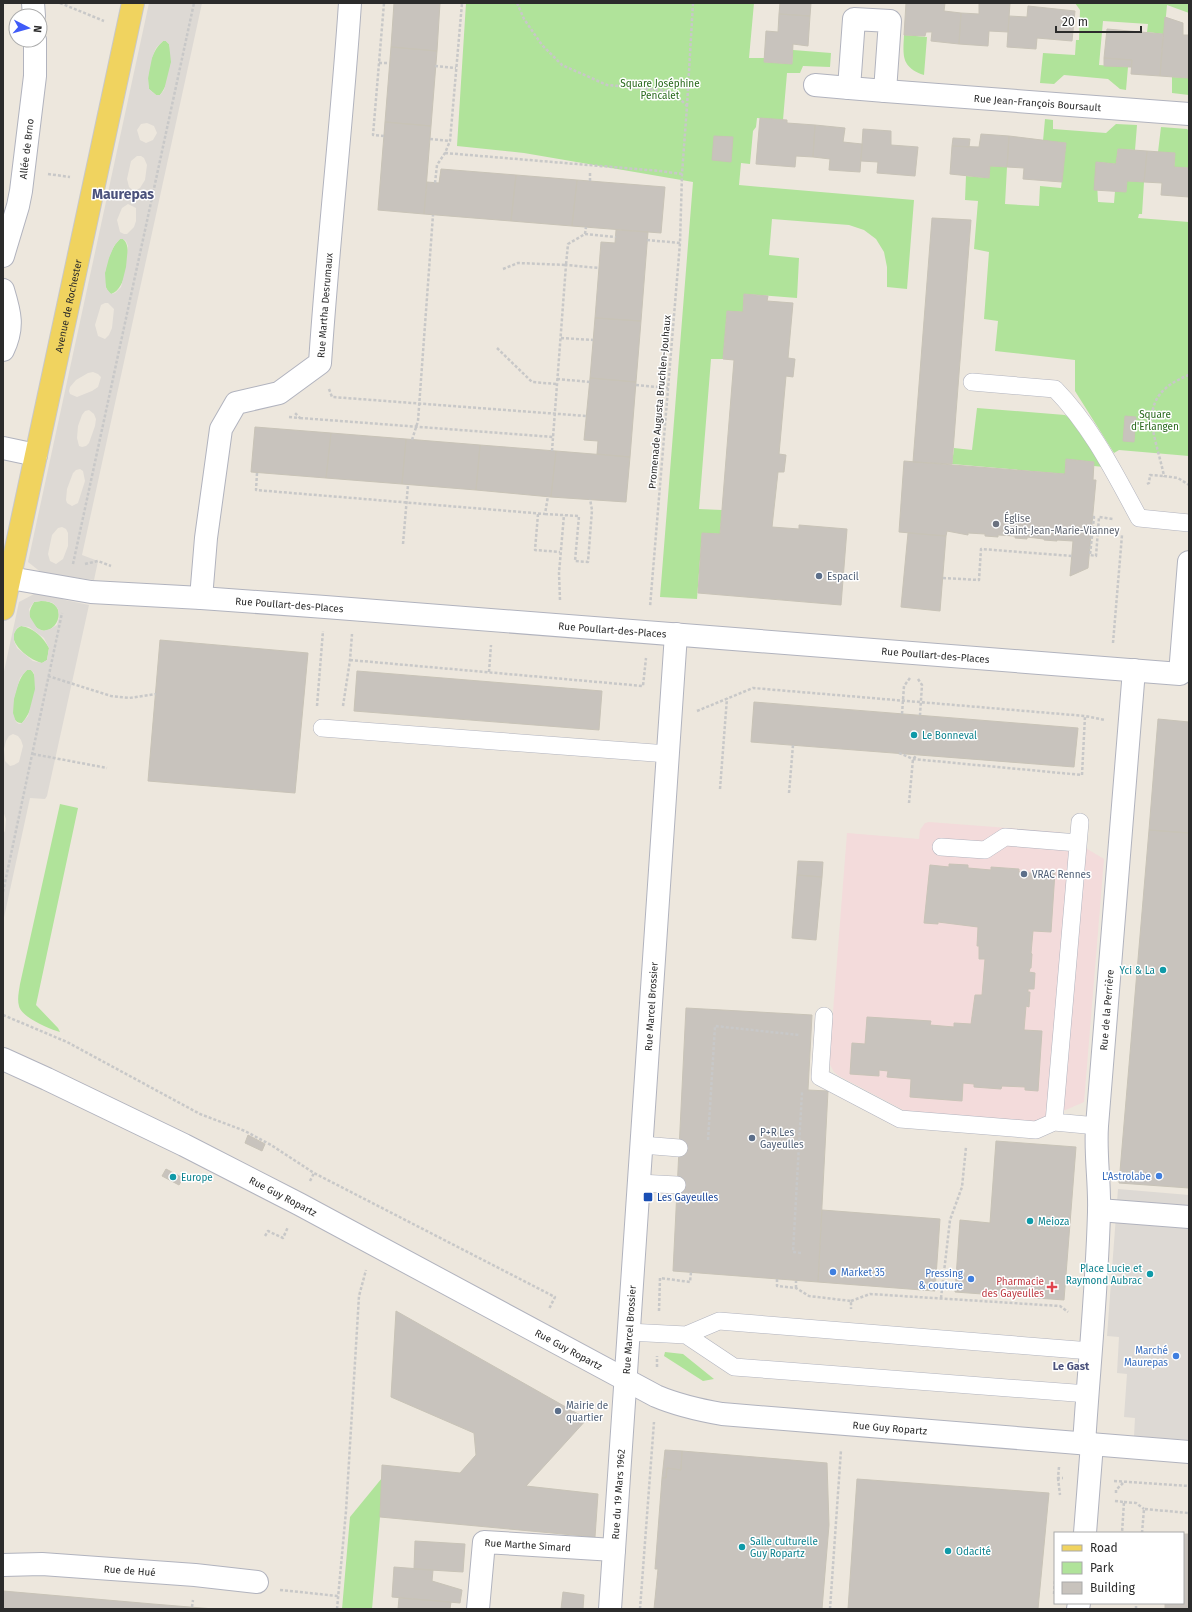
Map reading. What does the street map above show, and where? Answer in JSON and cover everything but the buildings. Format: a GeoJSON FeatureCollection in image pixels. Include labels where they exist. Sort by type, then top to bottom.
{"type":"FeatureCollection","features":[{"type":"Feature","properties":{"kind":"main road","name":"Avenue de Rochester"},"geometry":{"type":"LineString","coordinates":[[3,609],[134,3]]}},
{"type":"Feature","properties":{"kind":"street","name":"Rue Martha Desrumaux"},"geometry":{"type":"LineString","coordinates":[[201,598],[206,538],[221,429],[236,403],[279,393],[320,363],[327,264],[344,98],[350,3]]}},
{"type":"Feature","properties":{"kind":"street"},"geometry":{"type":"LineString","coordinates":[[849,88],[854,19],[890,21],[885,91]]}},
{"type":"Feature","properties":{"kind":"street","name":"Allée de Brno"},"geometry":{"type":"LineString","coordinates":[[3,256],[21,191],[35,76],[35,48]]}},
{"type":"Feature","properties":{"kind":"street","name":"Rue Jean-François Boursault"},"geometry":{"type":"LineString","coordinates":[[814,86],[1189,114]]}},
{"type":"Feature","properties":{"kind":"street"},"geometry":{"type":"LineString","coordinates":[[3,290],[10,314],[10,331],[3,350]]}},
{"type":"Feature","properties":{"kind":"street"},"geometry":{"type":"LineString","coordinates":[[3,448],[36,455]]}},
{"type":"Feature","properties":{"kind":"street"},"geometry":{"type":"LineString","coordinates":[[1184,674],[1189,562]]}},
{"type":"Feature","properties":{"kind":"street","name":"Rue Poullart-des-Places"},"geometry":{"type":"LineString","coordinates":[[10,578],[91,592],[201,598],[1184,674]]}},
{"type":"Feature","properties":{"kind":"street","name":"Rue Marcel Brossier"},"geometry":{"type":"LineString","coordinates":[[626,1380],[628,1332],[676,634]]}},
{"type":"Feature","properties":{"kind":"street","name":"Rue de la Perrière"},"geometry":{"type":"LineString","coordinates":[[1091,1351],[1099,1210],[1095,1148],[1134,670]]}},
{"type":"Feature","properties":{"kind":"street","name":"Rue Guy Ropartz"},"geometry":{"type":"LineString","coordinates":[[3,1059],[47,1078],[184,1145],[299,1204],[656,1396],[692,1409],[722,1414],[1189,1452]]}},
{"type":"Feature","properties":{"kind":"street"},"geometry":{"type":"LineString","coordinates":[[1099,1210],[1189,1217]]}},
{"type":"Feature","properties":{"kind":"street"},"geometry":{"type":"LineString","coordinates":[[1085,1532],[1088,1394],[1091,1351]]}},
{"type":"Feature","properties":{"kind":"street","name":"Rue du 19 Mars 1962"},"geometry":{"type":"LineString","coordinates":[[610,1609],[626,1380]]}},
{"type":"Feature","properties":{"kind":"street","name":"Rue Marthe Simard"},"geometry":{"type":"LineString","coordinates":[[478,1609],[484,1542],[614,1550]]}},
{"type":"Feature","properties":{"kind":"street","name":"Rue de Hué"},"geometry":{"type":"LineString","coordinates":[[3,1565],[50,1564],[196,1575],[257,1582]]}},
{"type":"Feature","properties":{"kind":"lane"},"geometry":{"type":"LineString","coordinates":[[972,382],[1055,389],[1072,406],[1095,438],[1139,518],[1189,523]]}},
{"type":"Feature","properties":{"kind":"lane"},"geometry":{"type":"LineString","coordinates":[[322,728],[668,754]]}},
{"type":"Feature","properties":{"kind":"lane"},"geometry":{"type":"LineString","coordinates":[[1054,1122],[1080,822]]}},
{"type":"Feature","properties":{"kind":"lane"},"geometry":{"type":"LineString","coordinates":[[941,847],[985,850],[1005,837],[1078,843]]}},
{"type":"Feature","properties":{"kind":"lane"},"geometry":{"type":"LineString","coordinates":[[824,1016],[820,1077],[900,1119],[1036,1130],[1054,1122],[1097,1126]]}},
{"type":"Feature","properties":{"kind":"lane"},"geometry":{"type":"LineString","coordinates":[[642,1145],[679,1148]]}},
{"type":"Feature","properties":{"kind":"lane"},"geometry":{"type":"LineString","coordinates":[[639,1182],[677,1185]]}},
{"type":"Feature","properties":{"kind":"lane"},"geometry":{"type":"LineString","coordinates":[[628,1332],[686,1335],[719,1321],[1091,1351]]}},
{"type":"Feature","properties":{"kind":"lane"},"geometry":{"type":"LineString","coordinates":[[686,1335],[734,1368],[1088,1394]]}},
{"type":"Feature","properties":{"kind":"path"},"geometry":{"type":"LineString","coordinates":[[60,3],[106,22]]}},
{"type":"Feature","properties":{"kind":"path"},"geometry":{"type":"LineString","coordinates":[[3,891],[33,754],[48,676],[194,3]]}},
{"type":"Feature","properties":{"kind":"path"},"geometry":{"type":"LineString","coordinates":[[384,3],[373,135],[384,136]]}},
{"type":"Feature","properties":{"kind":"path"},"geometry":{"type":"LineString","coordinates":[[436,183],[437,165],[445,153],[450,141],[462,3]]}},
{"type":"Feature","properties":{"kind":"path"},"geometry":{"type":"LineString","coordinates":[[517,3],[524,19],[542,45],[562,65],[607,86],[669,91],[687,106]]}},
{"type":"Feature","properties":{"kind":"path","name":"Promenade Augusta Bruchlen-Jouhaux"},"geometry":{"type":"LineString","coordinates":[[647,632],[680,243],[682,174],[693,3]]}},
{"type":"Feature","properties":{"kind":"path"},"geometry":{"type":"LineString","coordinates":[[379,63],[390,63]]}},
{"type":"Feature","properties":{"kind":"path"},"geometry":{"type":"LineString","coordinates":[[436,66],[456,68]]}},
{"type":"Feature","properties":{"kind":"path"},"geometry":{"type":"LineString","coordinates":[[430,139],[450,141]]}},
{"type":"Feature","properties":{"kind":"path"},"geometry":{"type":"LineString","coordinates":[[445,153],[682,174]]}},
{"type":"Feature","properties":{"kind":"path"},"geometry":{"type":"LineString","coordinates":[[590,171],[590,181]]}},
{"type":"Feature","properties":{"kind":"path"},"geometry":{"type":"LineString","coordinates":[[58,174],[65,176]]}},
{"type":"Feature","properties":{"kind":"path"},"geometry":{"type":"LineString","coordinates":[[412,440],[418,421],[433,215]]}},
{"type":"Feature","properties":{"kind":"path"},"geometry":{"type":"LineString","coordinates":[[585,234],[586,227]]}},
{"type":"Feature","properties":{"kind":"path"},"geometry":{"type":"LineString","coordinates":[[552,451],[568,244],[585,234],[616,237]]}},
{"type":"Feature","properties":{"kind":"path"},"geometry":{"type":"LineString","coordinates":[[648,240],[680,243]]}},
{"type":"Feature","properties":{"kind":"path"},"geometry":{"type":"LineString","coordinates":[[503,269],[518,263],[599,268]]}},
{"type":"Feature","properties":{"kind":"path"},"geometry":{"type":"LineString","coordinates":[[560,338],[593,340]]}},
{"type":"Feature","properties":{"kind":"path"},"geometry":{"type":"LineString","coordinates":[[497,348],[532,382],[557,384]]}},
{"type":"Feature","properties":{"kind":"path"},"geometry":{"type":"LineString","coordinates":[[320,363],[332,397],[586,416]]}},
{"type":"Feature","properties":{"kind":"path"},"geometry":{"type":"LineString","coordinates":[[1164,476],[1152,430],[1152,413],[1155,400],[1180,379],[1189,376]]}},
{"type":"Feature","properties":{"kind":"path"},"geometry":{"type":"LineString","coordinates":[[557,379],[590,382]]}},
{"type":"Feature","properties":{"kind":"path"},"geometry":{"type":"LineString","coordinates":[[636,386],[668,388]]}},
{"type":"Feature","properties":{"kind":"path"},"geometry":{"type":"LineString","coordinates":[[300,418],[553,437]]}},
{"type":"Feature","properties":{"kind":"path"},"geometry":{"type":"LineString","coordinates":[[257,473],[256,490],[538,514],[579,516],[575,561],[588,562],[592,510],[590,499]]}},
{"type":"Feature","properties":{"kind":"path"},"geometry":{"type":"LineString","coordinates":[[1111,668],[1126,494],[1149,483],[1150,475],[1178,478],[1189,485]]}},
{"type":"Feature","properties":{"kind":"path"},"geometry":{"type":"LineString","coordinates":[[403,544],[408,485]]}},
{"type":"Feature","properties":{"kind":"path"},"geometry":{"type":"LineString","coordinates":[[545,514],[548,496]]}},
{"type":"Feature","properties":{"kind":"path"},"geometry":{"type":"LineString","coordinates":[[538,514],[535,550],[560,552]]}},
{"type":"Feature","properties":{"kind":"path"},"geometry":{"type":"LineString","coordinates":[[560,604],[558,573],[564,515]]}},
{"type":"Feature","properties":{"kind":"path"},"geometry":{"type":"LineString","coordinates":[[1092,517],[1094,518],[1090,555],[1096,556],[1099,517],[1124,520]]}},
{"type":"Feature","properties":{"kind":"path"},"geometry":{"type":"LineString","coordinates":[[943,578],[979,580],[981,549],[1072,556]]}},
{"type":"Feature","properties":{"kind":"path"},"geometry":{"type":"LineString","coordinates":[[317,712],[323,634]]}},
{"type":"Feature","properties":{"kind":"path"},"geometry":{"type":"LineString","coordinates":[[339,729],[350,660],[352,634]]}},
{"type":"Feature","properties":{"kind":"path"},"geometry":{"type":"LineString","coordinates":[[489,672],[491,644]]}},
{"type":"Feature","properties":{"kind":"path"},"geometry":{"type":"LineString","coordinates":[[350,660],[643,686],[645,661]]}},
{"type":"Feature","properties":{"kind":"path"},"geometry":{"type":"LineString","coordinates":[[902,714],[904,686],[914,673],[922,685],[920,715]]}},
{"type":"Feature","properties":{"kind":"path"},"geometry":{"type":"LineString","coordinates":[[48,676],[111,696],[129,698],[156,694]]}},
{"type":"Feature","properties":{"kind":"path"},"geometry":{"type":"LineString","coordinates":[[697,711],[753,688],[1085,716],[1102,720]]}},
{"type":"Feature","properties":{"kind":"path"},"geometry":{"type":"LineString","coordinates":[[720,789],[727,698]]}},
{"type":"Feature","properties":{"kind":"path"},"geometry":{"type":"LineString","coordinates":[[899,753],[913,759],[1082,775],[1085,716]]}},
{"type":"Feature","properties":{"kind":"path"},"geometry":{"type":"LineString","coordinates":[[789,793],[793,745]]}},
{"type":"Feature","properties":{"kind":"path"},"geometry":{"type":"LineString","coordinates":[[33,754],[107,768]]}},
{"type":"Feature","properties":{"kind":"path"},"geometry":{"type":"LineString","coordinates":[[909,804],[913,759],[917,755]]}},
{"type":"Feature","properties":{"kind":"path"},"geometry":{"type":"LineString","coordinates":[[3,1015],[67,1042],[200,1114],[245,1131],[314,1173],[492,1263],[555,1297],[536,1332]]}},
{"type":"Feature","properties":{"kind":"path"},"geometry":{"type":"LineString","coordinates":[[708,1140],[715,1026],[805,1035]]}},
{"type":"Feature","properties":{"kind":"path"},"geometry":{"type":"LineString","coordinates":[[800,1253],[793,1252],[802,1089]]}},
{"type":"Feature","properties":{"kind":"path"},"geometry":{"type":"LineString","coordinates":[[941,1298],[950,1220],[962,1187],[966,1140]]}},
{"type":"Feature","properties":{"kind":"path"},"geometry":{"type":"LineString","coordinates":[[337,1609],[346,1511],[359,1296],[373,1244]]}},
{"type":"Feature","properties":{"kind":"path"},"geometry":{"type":"LineString","coordinates":[[777,1279],[777,1286],[796,1288],[796,1281]]}},
{"type":"Feature","properties":{"kind":"path"},"geometry":{"type":"LineString","coordinates":[[851,1301],[870,1294],[941,1298],[1060,1306],[1071,1314]]}},
{"type":"Feature","properties":{"kind":"path"},"geometry":{"type":"LineString","coordinates":[[640,1609],[656,1396]]}},
{"type":"Feature","properties":{"kind":"path"},"geometry":{"type":"LineString","coordinates":[[1124,1482],[1116,1490],[1115,1501],[1136,1503],[1144,1509],[1189,1513]]}},
{"type":"Feature","properties":{"kind":"path"},"geometry":{"type":"LineString","coordinates":[[1122,1532],[1124,1502]]}},
{"type":"Feature","properties":{"kind":"path"},"geometry":{"type":"LineString","coordinates":[[1142,1532],[1144,1509]]}},
{"type":"Feature","properties":{"kind":"path"},"geometry":{"type":"LineString","coordinates":[[257,1582],[269,1589],[338,1596]]}},
{"type":"Feature","properties":{"kind":"shaded area"},"geometry":{"type":"Polygon","coordinates":[[[149,3],[202,3],[82,555],[98,561],[94,580],[42,573],[28,562],[149,3]],[[163,41],[156,48],[152,58],[148,78],[149,89],[156,95],[160,95],[164,90],[171,62],[169,44],[166,41],[163,41]],[[147,123],[141,124],[137,130],[140,140],[146,143],[153,140],[157,133],[154,126],[147,123]],[[137,156],[131,161],[127,179],[129,187],[134,191],[140,188],[145,180],[147,165],[144,158],[137,156]],[[128,204],[122,208],[117,220],[120,232],[127,234],[134,227],[136,221],[136,208],[128,204]],[[120,239],[114,246],[105,273],[106,288],[111,294],[115,293],[121,287],[126,267],[128,246],[126,241],[123,239],[120,239]],[[108,303],[101,305],[95,325],[98,336],[105,339],[109,335],[112,328],[114,309],[108,303]],[[93,372],[88,373],[76,380],[70,387],[69,391],[70,394],[77,397],[98,387],[101,377],[93,372]],[[89,410],[85,411],[78,426],[77,438],[79,446],[82,447],[89,443],[96,419],[94,414],[89,410]],[[80,469],[73,473],[67,489],[67,503],[72,506],[78,503],[85,481],[83,471],[80,469]],[[62,527],[58,528],[52,535],[48,554],[50,561],[56,564],[63,559],[68,546],[68,533],[66,529],[62,527]]]}},
{"type":"Feature","properties":{"kind":"shaded area"},"geometry":{"type":"Polygon","coordinates":[[[36,593],[49,594],[65,600],[89,605],[47,796],[45,799],[30,798],[3,922],[3,834],[5,831],[6,819],[3,811],[3,676],[19,602],[36,593]],[[46,601],[34,602],[29,609],[30,617],[37,628],[43,631],[57,625],[59,617],[58,609],[53,603],[46,601]],[[21,626],[17,628],[14,634],[14,641],[17,648],[33,661],[42,663],[47,660],[49,648],[44,638],[29,627],[21,626]],[[27,670],[20,678],[14,699],[13,713],[16,722],[19,724],[22,723],[28,716],[35,689],[34,673],[31,670],[27,670]],[[13,734],[9,736],[4,749],[5,761],[10,766],[19,762],[23,746],[18,736],[13,734]]]}},
{"type":"Feature","properties":{"kind":"shaded area"},"geometry":{"type":"Polygon","coordinates":[[[929,822],[1059,832],[1104,859],[1084,1102],[1038,1122],[905,1111],[839,1076],[834,1072],[829,1063],[847,833],[919,839],[920,830],[925,823],[929,822]]]}},
{"type":"Feature","properties":{"kind":"shaded area","name":"Place Lucie et Raymond Aubrac"},"geometry":{"type":"Polygon","coordinates":[[[1118,1189],[1189,1195],[1189,1440],[1134,1436],[1135,1418],[1124,1417],[1127,1374],[1117,1373],[1119,1337],[1107,1336],[1118,1189]]]}},
{"type":"Feature","properties":{"kind":"green space","name":"Square Joséphine Pencalet"},"geometry":{"type":"Polygon","coordinates":[[[466,3],[754,3],[749,58],[764,58],[764,62],[792,64],[793,50],[831,53],[830,67],[803,66],[800,73],[787,73],[783,120],[757,118],[756,127],[753,131],[750,164],[741,163],[739,185],[914,200],[907,289],[887,287],[887,267],[884,252],[876,239],[864,230],[849,225],[772,219],[769,255],[799,258],[797,298],[744,294],[743,312],[727,311],[723,359],[711,359],[699,509],[722,510],[720,534],[702,533],[697,599],[660,597],[693,182],[524,153],[457,146],[466,3]]]}},
{"type":"Feature","properties":{"kind":"green space"},"geometry":{"type":"Polygon","coordinates":[[[1075,3],[1189,3],[1189,13],[1167,5],[1164,37],[1163,34],[1147,32],[1148,24],[1103,21],[1099,65],[1128,67],[1126,90],[1120,89],[1108,79],[1064,75],[1054,84],[1040,83],[1043,53],[1075,55],[1076,40],[1079,40],[1080,10],[1075,3]]]}},
{"type":"Feature","properties":{"kind":"green space"},"geometry":{"type":"Polygon","coordinates":[[[904,35],[927,37],[924,75],[916,72],[907,64],[905,60],[903,49],[904,35]]]}},
{"type":"Feature","properties":{"kind":"green space"},"geometry":{"type":"Polygon","coordinates":[[[163,41],[166,41],[169,44],[171,63],[169,77],[166,84],[160,95],[156,95],[149,89],[148,77],[152,57],[163,41]]]}},
{"type":"Feature","properties":{"kind":"green space"},"geometry":{"type":"Polygon","coordinates":[[[1189,72],[1189,95],[1172,93],[1172,77],[1188,78],[1189,72]]]}},
{"type":"Feature","properties":{"kind":"green space","name":"Square d'Erlangen"},"geometry":{"type":"Polygon","coordinates":[[[1045,119],[1053,120],[1053,129],[1106,133],[1116,124],[1137,125],[1135,150],[1118,149],[1116,164],[1096,162],[1098,202],[1114,203],[1115,191],[1126,192],[1127,181],[1144,182],[1142,214],[1139,214],[1138,218],[1189,222],[1189,456],[1119,450],[1114,453],[1075,391],[1075,360],[995,351],[998,321],[984,319],[989,252],[974,249],[978,201],[965,200],[966,176],[989,178],[990,166],[1007,167],[1005,204],[1039,206],[1040,186],[1061,188],[1066,143],[1043,141],[1045,119]]]}},
{"type":"Feature","properties":{"kind":"green space"},"geometry":{"type":"Polygon","coordinates":[[[1161,127],[1187,129],[1189,131],[1189,168],[1174,167],[1175,153],[1158,152],[1161,127]]]}},
{"type":"Feature","properties":{"kind":"green space"},"geometry":{"type":"Polygon","coordinates":[[[120,239],[123,239],[128,251],[127,268],[121,285],[111,294],[107,289],[105,282],[106,266],[112,250],[120,239]]]}},
{"type":"Feature","properties":{"kind":"green space"},"geometry":{"type":"Polygon","coordinates":[[[977,408],[1065,415],[1069,418],[1104,467],[1094,466],[1094,462],[1066,459],[1065,474],[952,464],[954,448],[972,450],[977,408]]]}},
{"type":"Feature","properties":{"kind":"green space"},"geometry":{"type":"Polygon","coordinates":[[[41,601],[52,603],[57,608],[59,615],[57,622],[52,628],[46,631],[39,629],[32,622],[29,614],[34,602],[41,601]]]}},
{"type":"Feature","properties":{"kind":"green space"},"geometry":{"type":"Polygon","coordinates":[[[21,626],[34,631],[44,640],[49,648],[47,660],[42,663],[36,661],[18,648],[13,636],[15,631],[21,626]]]}},
{"type":"Feature","properties":{"kind":"green space"},"geometry":{"type":"Polygon","coordinates":[[[27,670],[31,670],[34,675],[36,689],[32,705],[22,723],[16,721],[13,716],[13,709],[19,681],[27,670]]]}},
{"type":"Feature","properties":{"kind":"green space"},"geometry":{"type":"Polygon","coordinates":[[[60,804],[78,808],[36,1005],[60,1032],[43,1025],[25,1014],[19,1006],[18,995],[60,804]]]}},
{"type":"Feature","properties":{"kind":"green space"},"geometry":{"type":"Polygon","coordinates":[[[665,1352],[683,1354],[714,1379],[703,1381],[664,1356],[665,1352]]]}},
{"type":"Feature","properties":{"kind":"green space"},"geometry":{"type":"Polygon","coordinates":[[[382,1478],[372,1609],[342,1609],[350,1517],[382,1478]]]}},
{"type":"Feature","properties":{"kind":"place","name":"Église Saint-Jean-Marie-Vianney"},"geometry":{"type":"Point","coordinates":[996,524]}},
{"type":"Feature","properties":{"kind":"place","name":"Espacil"},"geometry":{"type":"Point","coordinates":[819,576]}},
{"type":"Feature","properties":{"kind":"place","name":"Le Bonneval"},"geometry":{"type":"Point","coordinates":[914,735]}},
{"type":"Feature","properties":{"kind":"place","name":"VRAC Rennes"},"geometry":{"type":"Point","coordinates":[1024,874]}},
{"type":"Feature","properties":{"kind":"place","name":"Yci & La"},"geometry":{"type":"Point","coordinates":[1163,970]}},
{"type":"Feature","properties":{"kind":"place","name":"P+R Les Gayeulles"},"geometry":{"type":"Point","coordinates":[752,1138]}},
{"type":"Feature","properties":{"kind":"place","name":"L'Astrolabe"},"geometry":{"type":"Point","coordinates":[1159,1176]}},
{"type":"Feature","properties":{"kind":"place","name":"Europe"},"geometry":{"type":"Point","coordinates":[173,1177]}},
{"type":"Feature","properties":{"kind":"place","name":"Les Gayeulles"},"geometry":{"type":"Point","coordinates":[648,1197]}},
{"type":"Feature","properties":{"kind":"place","name":"Meioza"},"geometry":{"type":"Point","coordinates":[1030,1221]}},
{"type":"Feature","properties":{"kind":"place","name":"Market 35"},"geometry":{"type":"Point","coordinates":[833,1272]}},
{"type":"Feature","properties":{"kind":"place","name":"Place Lucie et Raymond Aubrac"},"geometry":{"type":"Point","coordinates":[1150,1274]}},
{"type":"Feature","properties":{"kind":"place","name":"Pressing & couture"},"geometry":{"type":"Point","coordinates":[971,1279]}},
{"type":"Feature","properties":{"kind":"place","name":"Pharmacie des Gayeulles"},"geometry":{"type":"Point","coordinates":[1052,1287]}},
{"type":"Feature","properties":{"kind":"place","name":"Marché Maurepas"},"geometry":{"type":"Point","coordinates":[1176,1356]}},
{"type":"Feature","properties":{"kind":"place","name":"Mairie de quartier"},"geometry":{"type":"Point","coordinates":[558,1411]}},
{"type":"Feature","properties":{"kind":"place","name":"Salle culturelle Guy Ropartz"},"geometry":{"type":"Point","coordinates":[742,1547]}},
{"type":"Feature","properties":{"kind":"place","name":"Odacité"},"geometry":{"type":"Point","coordinates":[948,1551]}},
{"type":"Feature","properties":{"kind":"district","name":"Maurepas"},"geometry":{"type":"Point","coordinates":[123,194]}},
{"type":"Feature","properties":{"kind":"district","name":"Le Gast"},"geometry":{"type":"Point","coordinates":[1071,1366]}}]}
